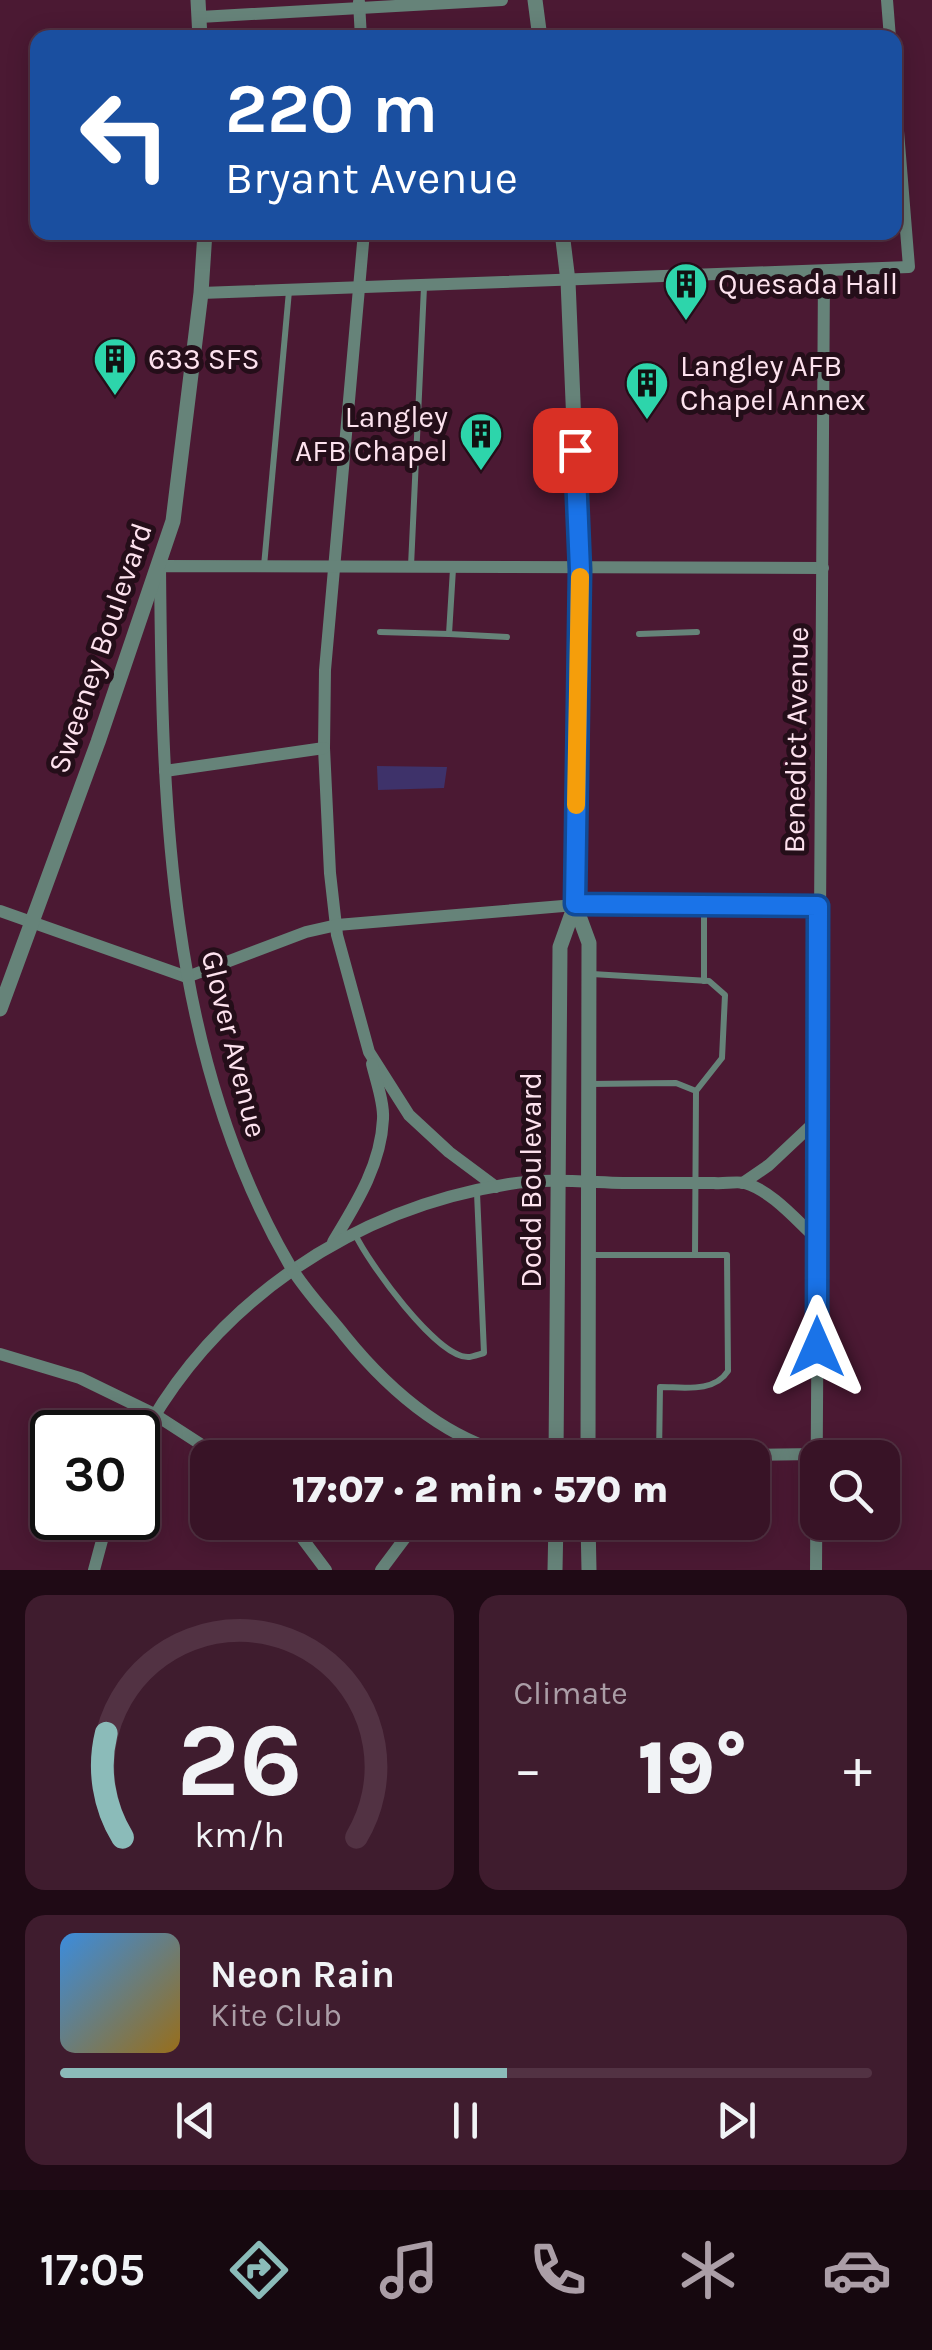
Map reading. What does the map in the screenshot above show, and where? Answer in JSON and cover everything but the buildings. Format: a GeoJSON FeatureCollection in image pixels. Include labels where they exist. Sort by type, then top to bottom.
{"type":"FeatureCollection","features":[{"type":"Feature","properties":{"kind":"street"},"geometry":{"type":"LineString","coordinates":[[198,8],[502,0]]}},
{"type":"Feature","properties":{"kind":"street"},"geometry":{"type":"LineString","coordinates":[[535,0],[539,30]]}},
{"type":"Feature","properties":{"kind":"street"},"geometry":{"type":"LineString","coordinates":[[887,0],[889,30]]}},
{"type":"Feature","properties":{"kind":"street"},"geometry":{"type":"LineString","coordinates":[[359,4],[361,30]]}},
{"type":"Feature","properties":{"kind":"street"},"geometry":{"type":"LineString","coordinates":[[202,294],[909,267],[902,197]]}},
{"type":"Feature","properties":{"kind":"street","name":"Sweeney Boulevard"},"geometry":{"type":"LineString","coordinates":[[0,1008],[173,521],[202,294],[205,240]]}},
{"type":"Feature","properties":{"kind":"street"},"geometry":{"type":"LineString","coordinates":[[332,1243],[366,1186],[384,1116],[337,924],[330,873],[324,748],[332,566],[364,240]]}},
{"type":"Feature","properties":{"kind":"street","name":"Dodd Boulevard"},"geometry":{"type":"LineString","coordinates":[[556,1440],[560,947],[575,904],[580,570],[563,240]]}},
{"type":"Feature","properties":{"kind":"street","name":"Benedict Avenue"},"geometry":{"type":"LineString","coordinates":[[817,1440],[824,271]]}},
{"type":"Feature","properties":{"kind":"street"},"geometry":{"type":"LineString","coordinates":[[160,566],[823,568]]}},
{"type":"Feature","properties":{"kind":"street","name":"Glover Avenue"},"geometry":{"type":"LineString","coordinates":[[160,566],[165,771],[172,866],[187,977],[216,1100],[245,1181],[292,1268],[375,1373],[454,1432],[474,1440]]}},
{"type":"Feature","properties":{"kind":"street"},"geometry":{"type":"LineString","coordinates":[[165,771],[324,748]]}},
{"type":"Feature","properties":{"kind":"street"},"geometry":{"type":"LineString","coordinates":[[0,911],[187,977],[337,924],[575,904],[818,906]]}},
{"type":"Feature","properties":{"kind":"street","name":"Dodd Boulevard"},"geometry":{"type":"LineString","coordinates":[[575,904],[588,943],[589,974],[588,1440]]}},
{"type":"Feature","properties":{"kind":"street"},"geometry":{"type":"LineString","coordinates":[[370,1052],[409,1114],[449,1152],[496,1187]]}},
{"type":"Feature","properties":{"kind":"street"},"geometry":{"type":"LineString","coordinates":[[743,1183],[768,1166],[819,1118]]}},
{"type":"Feature","properties":{"kind":"street"},"geometry":{"type":"LineString","coordinates":[[157,1410],[238,1312],[292,1268],[332,1243],[397,1212],[496,1187],[558,1181],[743,1183],[787,1212],[817,1239]]}},
{"type":"Feature","properties":{"kind":"street"},"geometry":{"type":"LineString","coordinates":[[0,1354],[80,1378],[146,1410]]}},
{"type":"Feature","properties":{"kind":"street"},"geometry":{"type":"LineString","coordinates":[[160,1418],[194,1440]]}},
{"type":"Feature","properties":{"kind":"street"},"geometry":{"type":"LineString","coordinates":[[770,1455],[800,1454]]}},
{"type":"Feature","properties":{"kind":"street"},"geometry":{"type":"LineString","coordinates":[[94,1570],[102,1540]]}},
{"type":"Feature","properties":{"kind":"street"},"geometry":{"type":"LineString","coordinates":[[304,1540],[326,1570]]}},
{"type":"Feature","properties":{"kind":"street"},"geometry":{"type":"LineString","coordinates":[[381,1570],[404,1540]]}},
{"type":"Feature","properties":{"kind":"street"},"geometry":{"type":"LineString","coordinates":[[555,1570],[556,1540]]}},
{"type":"Feature","properties":{"kind":"street"},"geometry":{"type":"LineString","coordinates":[[588,1540],[589,1570]]}},
{"type":"Feature","properties":{"kind":"street","name":"Benedict Avenue"},"geometry":{"type":"LineString","coordinates":[[816,1540],[816,1570]]}},
{"type":"Feature","properties":{"kind":"lane"},"geometry":{"type":"LineString","coordinates":[[411,567],[424,286]]}},
{"type":"Feature","properties":{"kind":"lane"},"geometry":{"type":"LineString","coordinates":[[264,567],[290,291]]}},
{"type":"Feature","properties":{"kind":"lane"},"geometry":{"type":"LineString","coordinates":[[449,634],[454,568]]}},
{"type":"Feature","properties":{"kind":"lane"},"geometry":{"type":"LineString","coordinates":[[380,632],[507,637]]}},
{"type":"Feature","properties":{"kind":"lane"},"geometry":{"type":"LineString","coordinates":[[639,634],[697,632]]}},
{"type":"Feature","properties":{"kind":"lane"},"geometry":{"type":"LineString","coordinates":[[704,906],[704,981]]}},
{"type":"Feature","properties":{"kind":"lane"},"geometry":{"type":"LineString","coordinates":[[589,974],[704,981],[714,984],[724,995],[722,1058],[696,1091],[695,1254]]}},
{"type":"Feature","properties":{"kind":"lane"},"geometry":{"type":"LineString","coordinates":[[589,1084],[676,1083],[696,1091]]}},
{"type":"Feature","properties":{"kind":"lane"},"geometry":{"type":"LineString","coordinates":[[354,1232],[392,1292],[431,1334],[470,1358],[484,1352],[478,1192]]}},
{"type":"Feature","properties":{"kind":"lane"},"geometry":{"type":"LineString","coordinates":[[589,1254],[727,1255],[728,1372],[711,1386],[660,1387],[658,1440]]}},
{"type":"Feature","properties":{"kind":"shaded area"},"geometry":{"type":"Polygon","coordinates":[[[377,766],[447,767],[444,788],[378,790],[377,766]]]}},
{"type":"Feature","properties":{"kind":"slow traffic"},"geometry":{"type":"LineString","coordinates":[[576,805],[580,577]]}},
{"type":"Feature","properties":{"kind":"place","name":"Quesada Hall"},"geometry":{"type":"Point","coordinates":[686,322]}},
{"type":"Feature","properties":{"kind":"place","name":"633 SFS"},"geometry":{"type":"Point","coordinates":[115,397]}},
{"type":"Feature","properties":{"kind":"place","name":"Langley AFB Chapel Annex"},"geometry":{"type":"Point","coordinates":[647,421]}},
{"type":"Feature","properties":{"kind":"place","name":"Langley AFB Chapel"},"geometry":{"type":"Point","coordinates":[481,472]}},
{"type":"Feature","properties":{"kind":"route"},"geometry":{"type":"LineString","coordinates":[[575,450],[580,570],[575,904],[818,906],[817,1347]]}}]}
